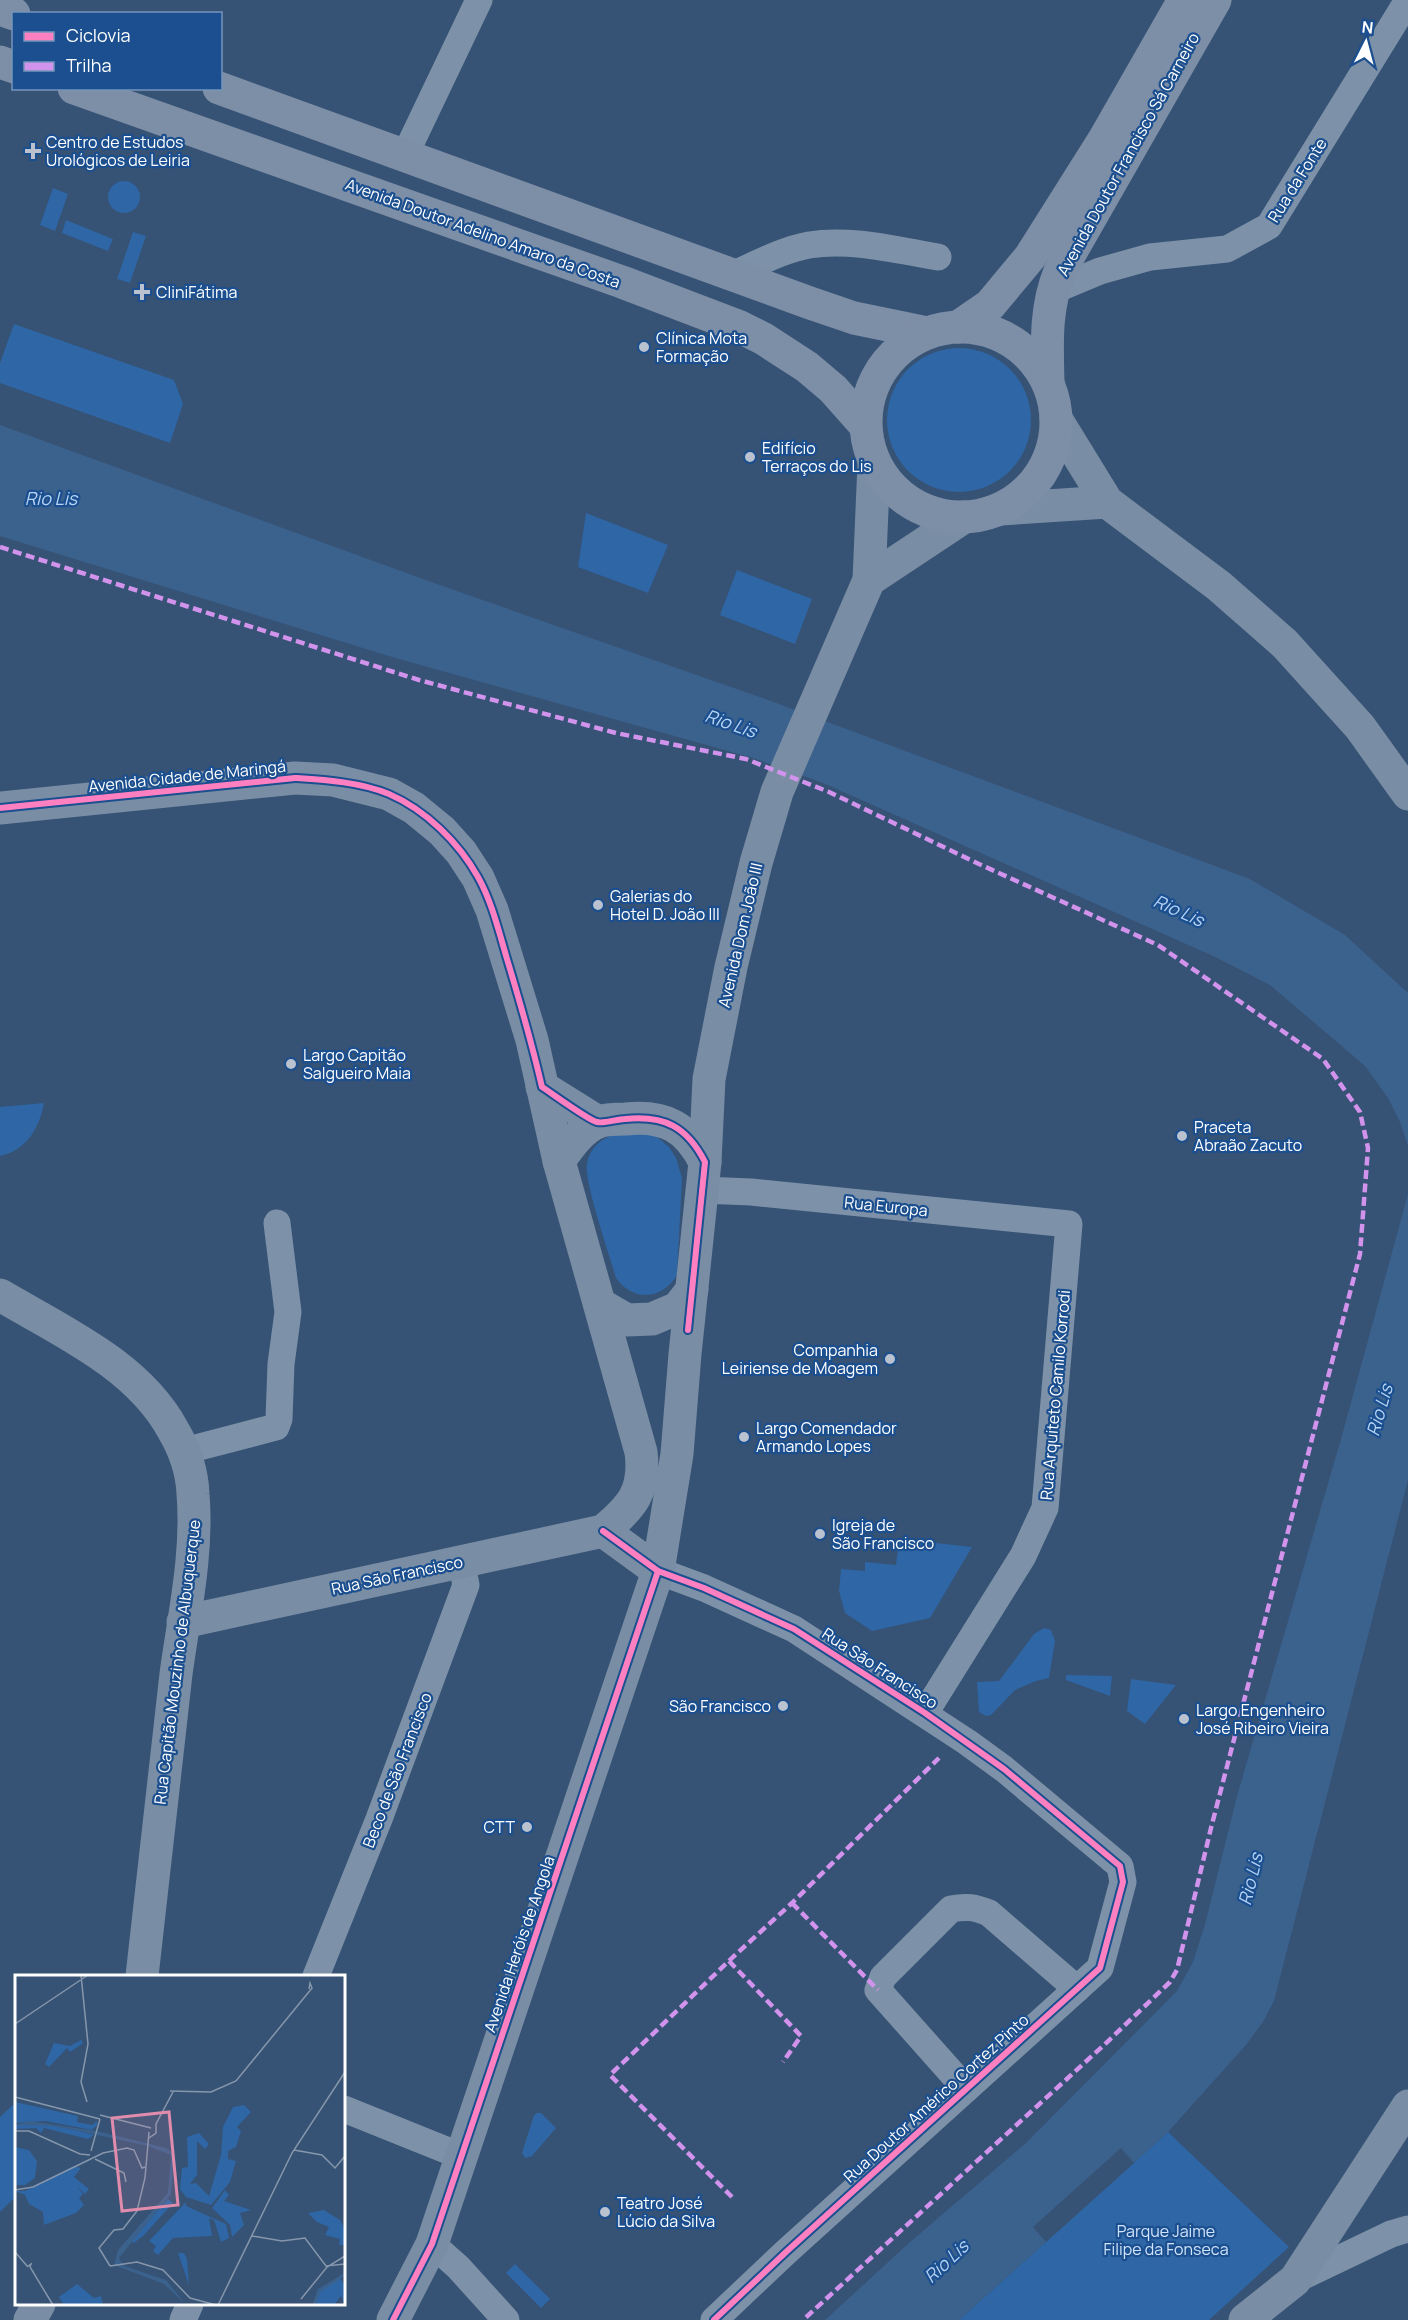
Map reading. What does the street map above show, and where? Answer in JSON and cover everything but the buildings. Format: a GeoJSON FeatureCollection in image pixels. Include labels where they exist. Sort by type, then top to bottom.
{"type":"FeatureCollection","features":[{"type":"Feature","properties":{"kind":"main road","name":"Avenida Doutor Francisco Sá Carneiro"},"geometry":{"type":"LineString","coordinates":[[942,330],[990,305],[1030,257],[1105,138],[1184,0]]}},
{"type":"Feature","properties":{"kind":"main road","name":"Avenida Doutor Francisco Sá Carneiro"},"geometry":{"type":"LineString","coordinates":[[1048,382],[1046,323],[1052,291],[1073,246],[1215,0]]}},
{"type":"Feature","properties":{"kind":"main road"},"geometry":{"type":"LineString","coordinates":[[222,89],[854,318],[942,330],[985,330],[1011,341],[1032,359],[1048,382],[1054,400],[1056,419],[1053,447],[1042,472],[1025,494],[983,515],[964,518],[936,514],[910,504],[889,486],[874,463],[868,444],[865,425],[868,398],[879,372],[897,351],[920,336],[942,330]]}},
{"type":"Feature","properties":{"kind":"main road","name":"Avenida Doutor Adelino Amaro da Costa"},"geometry":{"type":"LineString","coordinates":[[80,90],[622,282],[740,327],[764,339],[807,367],[833,389],[865,425]]}},
{"type":"Feature","properties":{"kind":"main road"},"geometry":{"type":"LineString","coordinates":[[1056,419],[1107,502],[1219,586],[1285,644],[1360,727],[1408,794]]}},
{"type":"Feature","properties":{"kind":"main road"},"geometry":{"type":"LineString","coordinates":[[868,580],[874,463]]}},
{"type":"Feature","properties":{"kind":"main road"},"geometry":{"type":"LineString","coordinates":[[1001,508],[1107,502]]}},
{"type":"Feature","properties":{"kind":"main road"},"geometry":{"type":"LineString","coordinates":[[868,580],[964,518]]}},
{"type":"Feature","properties":{"kind":"main road","name":"Avenida Dom João III"},"geometry":{"type":"LineString","coordinates":[[704,1176],[709,1079],[740,923],[777,792],[868,580]]}},
{"type":"Feature","properties":{"kind":"main road","name":"Avenida Cidade de Maringá"},"geometry":{"type":"LineString","coordinates":[[0,808],[295,778],[333,780],[389,794],[414,808],[442,831],[461,852],[478,878],[492,910],[532,1040],[559,1161],[641,1452],[643,1467],[636,1496],[624,1514],[603,1531]]}},
{"type":"Feature","properties":{"kind":"main road"},"geometry":{"type":"LineString","coordinates":[[663,1120],[709,1079]]}},
{"type":"Feature","properties":{"kind":"main road"},"geometry":{"type":"LineString","coordinates":[[542,1087],[598,1122]]}},
{"type":"Feature","properties":{"kind":"main road"},"geometry":{"type":"LineString","coordinates":[[559,1161],[579,1136],[598,1122],[629,1118],[663,1120],[683,1132],[696,1145],[704,1176],[677,1454],[658,1571]]}},
{"type":"Feature","properties":{"kind":"main road"},"geometry":{"type":"LineString","coordinates":[[601,1305],[627,1320],[652,1319],[678,1308],[692,1290]]}},
{"type":"Feature","properties":{"kind":"main road","name":"Rua Capitão Mouzinho de Albuquerque"},"geometry":{"type":"LineString","coordinates":[[0,1294],[117,1366],[159,1407],[184,1451],[191,1472],[193,1546],[142,1975]]}},
{"type":"Feature","properties":{"kind":"main road","name":"Rua São Francisco"},"geometry":{"type":"LineString","coordinates":[[183,1622],[603,1531],[658,1571]]}},
{"type":"Feature","properties":{"kind":"main road","name":"Avenida Heróis de Angola"},"geometry":{"type":"LineString","coordinates":[[393,2320],[432,2244],[658,1571]]}},
{"type":"Feature","properties":{"kind":"main road"},"geometry":{"type":"LineString","coordinates":[[1245,2320],[1295,2280],[1408,2106]]}},
{"type":"Feature","properties":{"kind":"main road"},"geometry":{"type":"LineString","coordinates":[[30,2320],[38,2305]]}},
{"type":"Feature","properties":{"kind":"street"},"geometry":{"type":"LineString","coordinates":[[405,155],[479,0]]}},
{"type":"Feature","properties":{"kind":"street","name":"Rua da Fonte"},"geometry":{"type":"LineString","coordinates":[[1052,291],[1100,271],[1150,257],[1227,249],[1269,226],[1408,0]]}},
{"type":"Feature","properties":{"kind":"street"},"geometry":{"type":"LineString","coordinates":[[732,275],[780,254],[808,246],[834,243],[938,257]]}},
{"type":"Feature","properties":{"kind":"street","name":"Rua Europa"},"geometry":{"type":"LineString","coordinates":[[704,1176],[750,1192],[1069,1224]]}},
{"type":"Feature","properties":{"kind":"street"},"geometry":{"type":"LineString","coordinates":[[184,1451],[276,1427],[279,1419],[281,1364],[288,1312],[277,1223]]}},
{"type":"Feature","properties":{"kind":"street","name":"Rua Arquiteto Camilo Korrodi"},"geometry":{"type":"LineString","coordinates":[[925,1713],[1023,1557],[1037,1531],[1045,1508],[1069,1224]]}},
{"type":"Feature","properties":{"kind":"street","name":"Beco de São Francisco"},"geometry":{"type":"LineString","coordinates":[[317,1975],[379,1819],[466,1585],[461,1561]]}},
{"type":"Feature","properties":{"kind":"street","name":"Rua São Francisco"},"geometry":{"type":"LineString","coordinates":[[658,1571],[704,1588],[794,1629],[925,1713],[1004,1769],[1120,1866]]}},
{"type":"Feature","properties":{"kind":"street","name":"Rua Doutor Américo Cortez Pinto"},"geometry":{"type":"LineString","coordinates":[[714,2320],[1100,1968],[1123,1882],[1120,1866]]}},
{"type":"Feature","properties":{"kind":"street"},"geometry":{"type":"LineString","coordinates":[[966,2089],[878,1990],[883,1977],[951,1909],[964,1906],[976,1907],[989,1913],[1077,1989]]}},
{"type":"Feature","properties":{"kind":"street"},"geometry":{"type":"LineString","coordinates":[[345,2109],[461,2156]]}},
{"type":"Feature","properties":{"kind":"street"},"geometry":{"type":"LineString","coordinates":[[1295,2280],[1390,2234],[1408,2229]]}},
{"type":"Feature","properties":{"kind":"street"},"geometry":{"type":"LineString","coordinates":[[432,2244],[458,2267],[506,2320]]}},
{"type":"Feature","properties":{"kind":"street"},"geometry":{"type":"LineString","coordinates":[[183,2320],[190,2305]]}},
{"type":"Feature","properties":{"kind":"green space"},"geometry":{"type":"Polygon","coordinates":[[[124,181],[135,186],[140,197],[135,208],[124,213],[113,208],[108,197],[113,186],[124,181]]]}},
{"type":"Feature","properties":{"kind":"green space"},"geometry":{"type":"Polygon","coordinates":[[[53,188],[68,194],[55,231],[40,225],[53,188]]]}},
{"type":"Feature","properties":{"kind":"green space"},"geometry":{"type":"Polygon","coordinates":[[[66,220],[113,239],[108,251],[62,233],[66,220]]]}},
{"type":"Feature","properties":{"kind":"green space"},"geometry":{"type":"Polygon","coordinates":[[[133,232],[146,236],[130,283],[117,279],[133,232]]]}},
{"type":"Feature","properties":{"kind":"green space"},"geometry":{"type":"Polygon","coordinates":[[[14,324],[174,380],[183,404],[170,443],[0,383],[0,363],[14,324]]]}},
{"type":"Feature","properties":{"kind":"green space"},"geometry":{"type":"Polygon","coordinates":[[[959,348],[986,354],[1010,369],[1025,393],[1031,420],[1025,447],[1010,471],[986,486],[959,492],[932,486],[908,471],[893,447],[887,420],[893,393],[908,369],[932,354],[959,348]]]}},
{"type":"Feature","properties":{"kind":"green space"},"geometry":{"type":"Polygon","coordinates":[[[586,513],[668,545],[648,593],[578,567],[586,513]]]}},
{"type":"Feature","properties":{"kind":"green space"},"geometry":{"type":"Polygon","coordinates":[[[737,570],[812,599],[795,644],[720,615],[737,570]]]}},
{"type":"Feature","properties":{"kind":"green space"},"geometry":{"type":"Polygon","coordinates":[[[44,1103],[39,1121],[30,1137],[17,1149],[0,1156],[0,1107],[44,1103]]]}},
{"type":"Feature","properties":{"kind":"green space"},"geometry":{"type":"Polygon","coordinates":[[[623,1132],[656,1136],[669,1147],[676,1158],[682,1178],[677,1275],[664,1289],[647,1295],[631,1291],[616,1278],[589,1187],[587,1164],[591,1152],[599,1142],[623,1132]]]}},
{"type":"Feature","properties":{"kind":"green space"},"geometry":{"type":"Polygon","coordinates":[[[899,1539],[972,1547],[930,1618],[872,1631],[845,1613],[839,1591],[841,1569],[865,1571],[865,1562],[896,1565],[899,1539]]]}},
{"type":"Feature","properties":{"kind":"green space"},"geometry":{"type":"Polygon","coordinates":[[[1044,1628],[1051,1630],[1055,1641],[1049,1678],[1015,1690],[991,1715],[986,1716],[979,1712],[977,1682],[999,1681],[1034,1634],[1044,1628]]]}},
{"type":"Feature","properties":{"kind":"green space"},"geometry":{"type":"Polygon","coordinates":[[[1066,1675],[1112,1676],[1110,1696],[1066,1680],[1066,1675]]]}},
{"type":"Feature","properties":{"kind":"green space"},"geometry":{"type":"Polygon","coordinates":[[[1131,1679],[1176,1685],[1145,1724],[1127,1711],[1131,1679]]]}},
{"type":"Feature","properties":{"kind":"green space"},"geometry":{"type":"Polygon","coordinates":[[[15,2103],[15,2197],[0,2212],[0,2117],[15,2103]]]}},
{"type":"Feature","properties":{"kind":"green space"},"geometry":{"type":"Polygon","coordinates":[[[541,2113],[556,2128],[532,2156],[525,2158],[522,2153],[534,2115],[541,2113]]]}},
{"type":"Feature","properties":{"kind":"green space","name":"Parque Jaime Filipe da Fonseca"},"geometry":{"type":"Polygon","coordinates":[[[1168,2132],[1289,2247],[1209,2320],[959,2320],[1168,2132]]]}},
{"type":"Feature","properties":{"kind":"green space"},"geometry":{"type":"Polygon","coordinates":[[[515,2264],[550,2299],[541,2308],[506,2273],[515,2264]]]}},
{"type":"Feature","properties":{"kind":"water","name":"Rio Lis"},"geometry":{"type":"Polygon","coordinates":[[[0,425],[434,583],[771,701],[1250,879],[1345,935],[1408,993],[1408,1146],[1400,1122],[1388,1098],[1365,1066],[1270,985],[1213,956],[823,783],[753,758],[392,657],[0,536],[0,425]]]}},
{"type":"Feature","properties":{"kind":"water","name":"Rio Lis"},"geometry":{"type":"Polygon","coordinates":[[[1408,1194],[1408,1480],[1274,2001],[1263,2022],[1246,2045],[1168,2132],[959,2320],[825,2320],[910,2242],[1027,2142],[1177,1991],[1193,1962],[1205,1924],[1237,1796],[1341,1439],[1408,1194]]]}},
{"type":"Feature","properties":{"kind":"pier"},"geometry":{"type":"Polygon","coordinates":[[[1121,2148],[1134,2163],[1046,2242],[1033,2227],[1121,2148]]]}},
{"type":"Feature","properties":{"kind":"marked path"},"geometry":{"type":"LineString","coordinates":[[0,547],[419,680],[616,733],[746,759],[829,792],[979,864],[1158,945],[1323,1059],[1360,1112],[1368,1148],[1360,1254],[1211,1828],[1177,1970],[1170,1982],[1104,2045],[803,2320]]}},
{"type":"Feature","properties":{"kind":"marked path"},"geometry":{"type":"LineString","coordinates":[[732,2197],[610,2075],[792,1903],[939,1758]]}},
{"type":"Feature","properties":{"kind":"marked path"},"geometry":{"type":"LineString","coordinates":[[792,1903],[878,1990]]}},
{"type":"Feature","properties":{"kind":"marked path"},"geometry":{"type":"LineString","coordinates":[[729,1961],[801,2036],[783,2062]]}},
{"type":"Feature","properties":{"kind":"cycle path"},"geometry":{"type":"LineString","coordinates":[[0,808],[295,778],[343,782],[378,790],[403,801],[428,818],[451,840],[470,864],[487,897],[521,1007],[542,1087],[597,1122],[639,1118],[652,1119],[673,1126],[691,1140],[705,1162],[688,1330]]}},
{"type":"Feature","properties":{"kind":"cycle path"},"geometry":{"type":"LineString","coordinates":[[603,1531],[658,1571],[704,1588],[794,1629],[925,1713],[1004,1769],[1120,1866],[1123,1882],[1100,1968],[714,2320]]}},
{"type":"Feature","properties":{"kind":"cycle path"},"geometry":{"type":"LineString","coordinates":[[393,2320],[432,2244],[658,1571]]}},
{"type":"Feature","properties":{"kind":"place","name":"Centro de Estudos Urológicos de Leiria"},"geometry":{"type":"Point","coordinates":[33,151]}},
{"type":"Feature","properties":{"kind":"place","name":"CliniFátima"},"geometry":{"type":"Point","coordinates":[142,292]}},
{"type":"Feature","properties":{"kind":"place","name":"Clínica Mota Formação"},"geometry":{"type":"Point","coordinates":[644,347]}},
{"type":"Feature","properties":{"kind":"place","name":"Edifício Terraços do Lis"},"geometry":{"type":"Point","coordinates":[750,457]}},
{"type":"Feature","properties":{"kind":"place","name":"Galerias do Hotel D. João III"},"geometry":{"type":"Point","coordinates":[598,905]}},
{"type":"Feature","properties":{"kind":"place","name":"Largo Capitão Salgueiro Maia"},"geometry":{"type":"Point","coordinates":[291,1064]}},
{"type":"Feature","properties":{"kind":"place","name":"Praceta Abraão Zacuto"},"geometry":{"type":"Point","coordinates":[1182,1136]}},
{"type":"Feature","properties":{"kind":"place","name":"Companhia Leiriense de Moagem"},"geometry":{"type":"Point","coordinates":[890,1359]}},
{"type":"Feature","properties":{"kind":"place","name":"Largo Comendador Armando Lopes"},"geometry":{"type":"Point","coordinates":[744,1437]}},
{"type":"Feature","properties":{"kind":"place","name":"Igreja de São Francisco"},"geometry":{"type":"Point","coordinates":[820,1534]}},
{"type":"Feature","properties":{"kind":"place","name":"São Francisco"},"geometry":{"type":"Point","coordinates":[783,1706]}},
{"type":"Feature","properties":{"kind":"place","name":"Largo Engenheiro José Ribeiro Vieira"},"geometry":{"type":"Point","coordinates":[1184,1719]}},
{"type":"Feature","properties":{"kind":"place","name":"CTT"},"geometry":{"type":"Point","coordinates":[527,1827]}},
{"type":"Feature","properties":{"kind":"place","name":"Teatro José Lúcio da Silva"},"geometry":{"type":"Point","coordinates":[605,2212]}}]}
